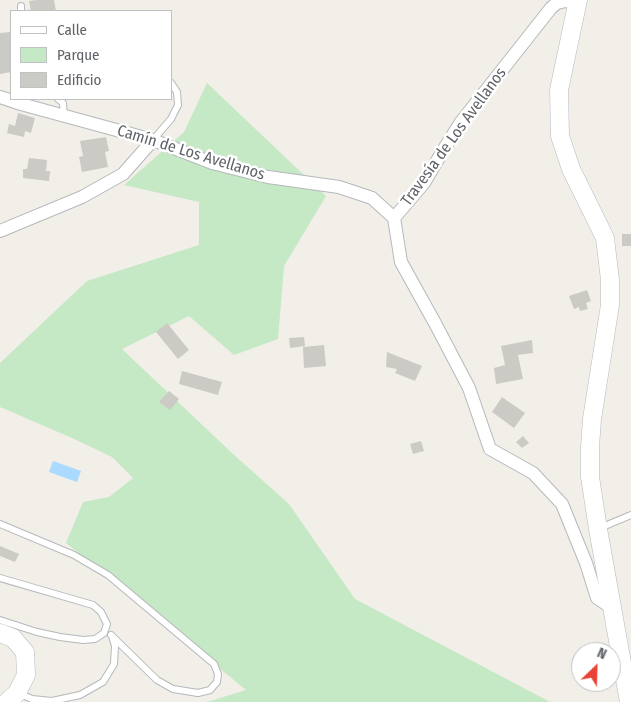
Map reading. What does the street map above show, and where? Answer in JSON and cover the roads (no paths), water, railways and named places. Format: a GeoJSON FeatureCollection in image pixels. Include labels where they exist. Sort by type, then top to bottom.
{"type":"FeatureCollection","features":[{"type":"Feature","properties":{"kind":"street","name":"Travesía de Los Avellanos"},"geometry":{"type":"LineString","coordinates":[[394,218],[424,184],[461,122],[551,8],[557,3],[566,1],[578,2]]}},
{"type":"Feature","properties":{"kind":"street"},"geometry":{"type":"LineString","coordinates":[[578,2],[559,90],[560,136],[571,169],[605,238],[610,280],[610,305],[592,419],[590,477],[629,702]]}},
{"type":"Feature","properties":{"kind":"street","name":"Camín de Los Avellanos"},"geometry":{"type":"LineString","coordinates":[[10,100],[153,140],[212,163],[268,177],[338,187],[372,198],[394,218]]}},
{"type":"Feature","properties":{"kind":"street"},"geometry":{"type":"LineString","coordinates":[[0,231],[82,197],[124,174],[153,140]]}},
{"type":"Feature","properties":{"kind":"street"},"geometry":{"type":"LineString","coordinates":[[394,218],[401,262],[470,388],[490,449],[533,473],[562,504],[586,563],[597,598],[612,608]]}},
{"type":"Feature","properties":{"kind":"street"},"geometry":{"type":"LineString","coordinates":[[0,633],[13,638],[25,652],[26,675],[12,698]]}},
{"type":"Feature","properties":{"kind":"lane"},"geometry":{"type":"LineString","coordinates":[[153,140],[171,119],[178,105],[178,92],[172,84]]}},
{"type":"Feature","properties":{"kind":"lane"},"geometry":{"type":"LineString","coordinates":[[59,100],[63,104],[64,116]]}},
{"type":"Feature","properties":{"kind":"lane"},"geometry":{"type":"LineString","coordinates":[[598,529],[631,515]]}},
{"type":"Feature","properties":{"kind":"lane"},"geometry":{"type":"LineString","coordinates":[[0,524],[74,554],[108,575],[214,664],[218,674],[217,682],[210,690],[198,693],[173,689],[157,680],[106,629]]}},
{"type":"Feature","properties":{"kind":"lane"},"geometry":{"type":"LineString","coordinates":[[0,578],[93,605],[101,612],[107,624],[104,633],[95,639],[83,640],[60,637],[0,620]]}},
{"type":"Feature","properties":{"kind":"lane"},"geometry":{"type":"LineString","coordinates":[[12,698],[52,702],[80,695],[103,682],[114,664],[115,646],[111,635]]}},
{"type":"Feature","properties":{"kind":"water"},"geometry":{"type":"Polygon","coordinates":[[[53,461],[81,471],[77,482],[49,472],[53,461]]]}}]}
